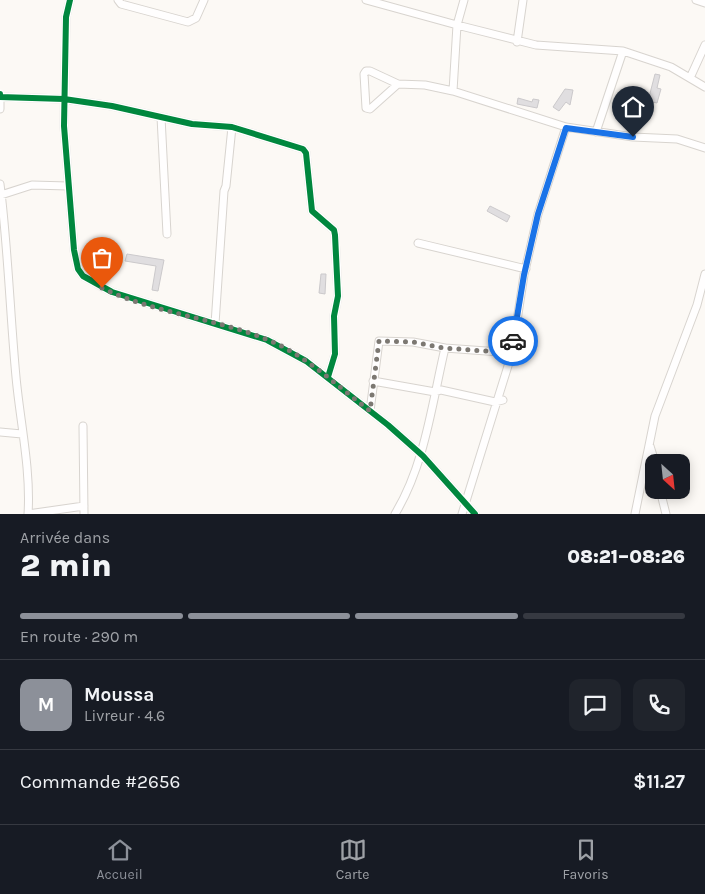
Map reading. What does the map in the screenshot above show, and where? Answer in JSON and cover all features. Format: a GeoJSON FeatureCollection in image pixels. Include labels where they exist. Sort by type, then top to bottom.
{"type":"FeatureCollection","features":[{"type":"Feature","properties":{"kind":"street"},"geometry":{"type":"LineString","coordinates":[[70,0],[66,17],[64,99],[68,186],[74,250],[78,269],[83,276],[112,292],[267,340],[306,361],[370,411],[420,454],[476,514]]}},
{"type":"Feature","properties":{"kind":"street"},"geometry":{"type":"LineString","coordinates":[[118,0],[121,4],[188,22],[196,18],[204,0]]}},
{"type":"Feature","properties":{"kind":"street"},"geometry":{"type":"LineString","coordinates":[[366,0],[518,42],[623,51],[670,67],[705,87]]}},
{"type":"Feature","properties":{"kind":"street"},"geometry":{"type":"LineString","coordinates":[[453,91],[457,26],[464,0]]}},
{"type":"Feature","properties":{"kind":"street"},"geometry":{"type":"LineString","coordinates":[[518,42],[523,0]]}},
{"type":"Feature","properties":{"kind":"street"},"geometry":{"type":"LineString","coordinates":[[696,0],[705,3]]}},
{"type":"Feature","properties":{"kind":"street"},"geometry":{"type":"LineString","coordinates":[[690,78],[705,45]]}},
{"type":"Feature","properties":{"kind":"street"},"geometry":{"type":"LineString","coordinates":[[596,132],[623,51]]}},
{"type":"Feature","properties":{"kind":"street"},"geometry":{"type":"LineString","coordinates":[[398,84],[370,109],[366,108],[364,74],[366,71],[370,71],[398,84],[425,85],[453,91],[566,128],[633,137],[677,139],[705,148]]}},
{"type":"Feature","properties":{"kind":"street"},"geometry":{"type":"LineString","coordinates":[[0,109],[0,96],[64,99],[112,106],[192,124],[232,127],[303,150],[306,153],[312,211],[334,230],[335,235],[338,296],[334,316],[335,354],[328,377]]}},
{"type":"Feature","properties":{"kind":"street"},"geometry":{"type":"LineString","coordinates":[[161,118],[167,234]]}},
{"type":"Feature","properties":{"kind":"street"},"geometry":{"type":"LineString","coordinates":[[215,324],[224,192],[232,127]]}},
{"type":"Feature","properties":{"kind":"street"},"geometry":{"type":"LineString","coordinates":[[462,514],[495,402],[512,353],[526,269],[538,214],[566,128]]}},
{"type":"Feature","properties":{"kind":"street"},"geometry":{"type":"LineString","coordinates":[[0,184],[28,514],[84,510],[83,426]]}},
{"type":"Feature","properties":{"kind":"street"},"geometry":{"type":"LineString","coordinates":[[2,195],[32,186],[68,186]]}},
{"type":"Feature","properties":{"kind":"street"},"geometry":{"type":"LineString","coordinates":[[418,243],[526,269]]}},
{"type":"Feature","properties":{"kind":"street"},"geometry":{"type":"LineString","coordinates":[[634,514],[655,416],[697,305],[705,274]]}},
{"type":"Feature","properties":{"kind":"street"},"geometry":{"type":"LineString","coordinates":[[370,411],[379,341],[413,342],[444,348],[512,353]]}},
{"type":"Feature","properties":{"kind":"street"},"geometry":{"type":"LineString","coordinates":[[395,514],[409,489],[420,454],[444,348]]}},
{"type":"Feature","properties":{"kind":"street"},"geometry":{"type":"LineString","coordinates":[[373,382],[435,392],[441,390],[495,402],[503,400]]}},
{"type":"Feature","properties":{"kind":"street"},"geometry":{"type":"LineString","coordinates":[[0,432],[22,434]]}},
{"type":"Feature","properties":{"kind":"street"},"geometry":{"type":"LineString","coordinates":[[650,445],[653,454]]}},
{"type":"Feature","properties":{"kind":"street"},"geometry":{"type":"LineString","coordinates":[[662,499],[666,514]]}},
{"type":"Feature","properties":{"kind":"building"},"geometry":{"type":"Polygon","coordinates":[[[655,74],[660,75],[657,88],[661,89],[657,103],[648,101],[655,74]]]}},
{"type":"Feature","properties":{"kind":"building"},"geometry":{"type":"Polygon","coordinates":[[[565,89],[573,90],[570,105],[566,102],[559,111],[553,107],[565,89]]]}},
{"type":"Feature","properties":{"kind":"building"},"geometry":{"type":"Polygon","coordinates":[[[518,98],[532,102],[533,99],[539,100],[537,108],[517,104],[518,98]]]}},
{"type":"Feature","properties":{"kind":"building"},"geometry":{"type":"Polygon","coordinates":[[[490,206],[510,216],[507,222],[487,211],[490,206]]]}},
{"type":"Feature","properties":{"kind":"building"},"geometry":{"type":"Polygon","coordinates":[[[127,254],[164,260],[158,291],[152,290],[156,266],[125,261],[127,254]]]}},
{"type":"Feature","properties":{"kind":"building"},"geometry":{"type":"Polygon","coordinates":[[[321,274],[326,274],[325,294],[319,293],[321,274]]]}},
{"type":"Feature","properties":{"kind":"cycle path"},"geometry":{"type":"LineString","coordinates":[[70,0],[66,17],[64,126],[74,250],[78,269],[83,276],[112,292],[267,340],[306,361],[388,425],[423,456],[475,514]]}},
{"type":"Feature","properties":{"kind":"cycle path"},"geometry":{"type":"LineString","coordinates":[[0,94],[0,97],[64,99],[112,106],[192,124],[232,127],[303,149],[306,153],[312,211],[334,230],[335,235],[338,296],[334,316],[335,354],[328,377]]}},
{"type":"Feature","properties":{"kind":"way so far"},"geometry":{"type":"LineString","coordinates":[[102,288],[159,308],[267,340],[306,361],[370,411],[378,343],[381,340],[413,342],[444,348],[512,353],[513,341]]}},
{"type":"Feature","properties":{"kind":"route"},"geometry":{"type":"LineString","coordinates":[[513,341],[524,275],[538,214],[566,128],[633,137]]}}]}
